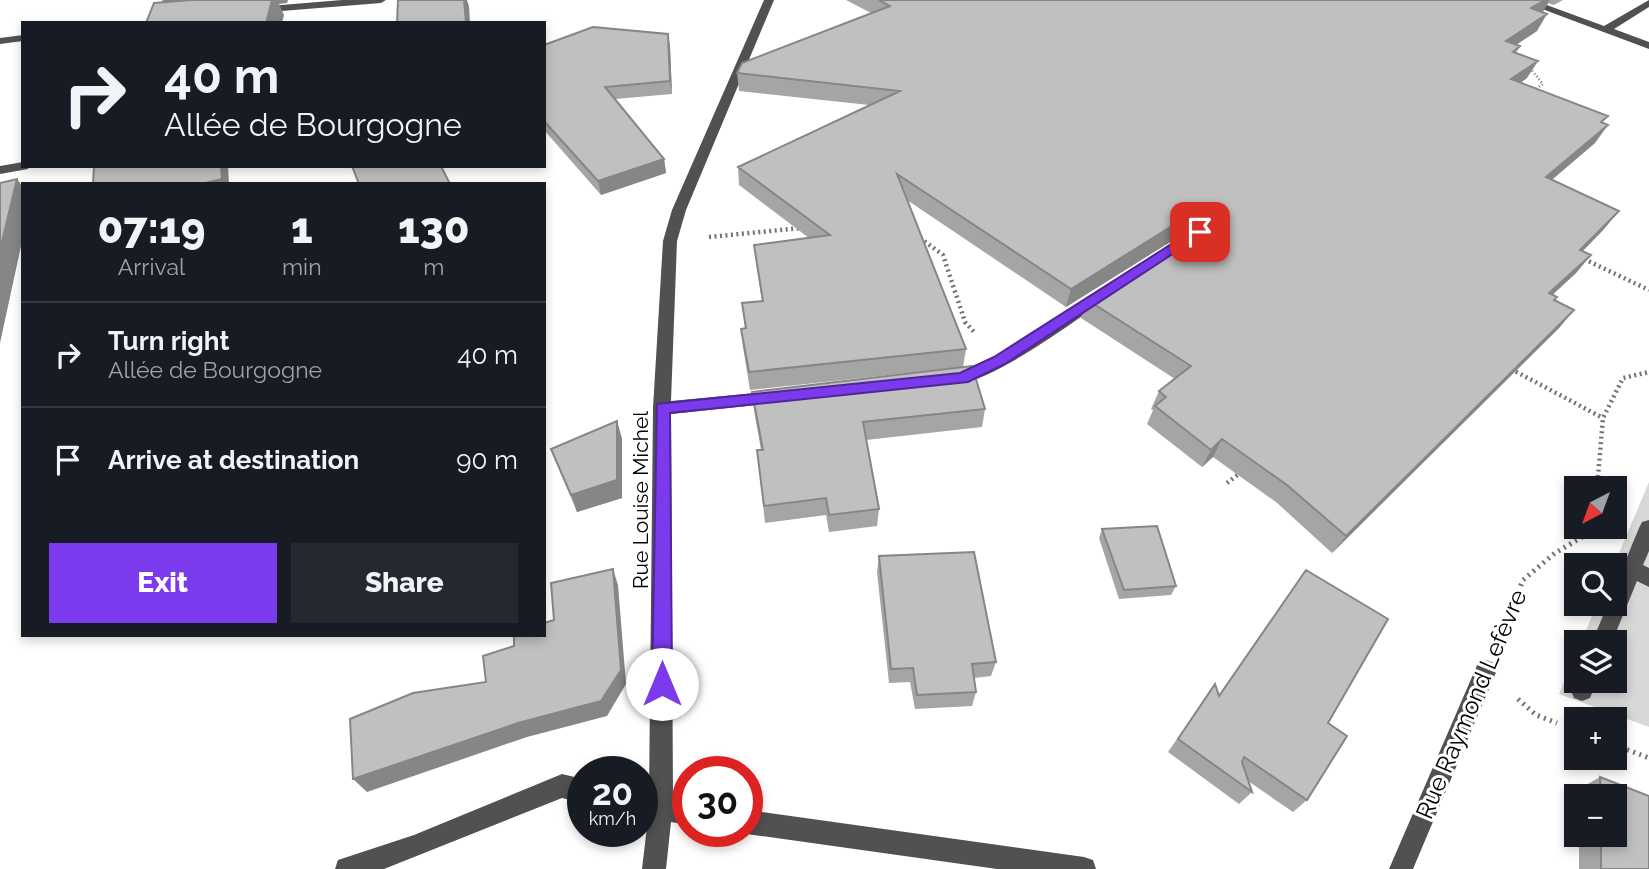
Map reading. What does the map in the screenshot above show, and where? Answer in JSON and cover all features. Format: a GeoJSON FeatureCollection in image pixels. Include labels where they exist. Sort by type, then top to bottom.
{"type":"FeatureCollection","features":[{"type":"Feature","properties":{"kind":"street"},"geometry":{"type":"LineString","coordinates":[[242,12],[381,0]]}},
{"type":"Feature","properties":{"kind":"street","name":"Rue Louise Michel"},"geometry":{"type":"LineString","coordinates":[[653,756],[662,408],[670,241],[678,211],[769,0]]}},
{"type":"Feature","properties":{"kind":"street"},"geometry":{"type":"LineString","coordinates":[[1523,0],[1649,46]]}},
{"type":"Feature","properties":{"kind":"street"},"geometry":{"type":"LineString","coordinates":[[1605,30],[1649,2]]}},
{"type":"Feature","properties":{"kind":"street"},"geometry":{"type":"LineString","coordinates":[[0,41],[21,38]]}},
{"type":"Feature","properties":{"kind":"street"},"geometry":{"type":"LineString","coordinates":[[0,170],[21,166]]}},
{"type":"Feature","properties":{"kind":"street"},"geometry":{"type":"LineString","coordinates":[[935,381],[962,378],[999,360],[1122,282]]}},
{"type":"Feature","properties":{"kind":"street"},"geometry":{"type":"LineString","coordinates":[[662,408],[799,394]]}},
{"type":"Feature","properties":{"kind":"street"},"geometry":{"type":"LineString","coordinates":[[1609,630],[1640,573],[1649,528]]}},
{"type":"Feature","properties":{"kind":"street","name":"Rue Raymond Lefèvre"},"geometry":{"type":"LineString","coordinates":[[1401,869],[1486,670]]}},
{"type":"Feature","properties":{"kind":"street"},"geometry":{"type":"LineString","coordinates":[[347,869],[414,847],[562,786],[567,787]]}},
{"type":"Feature","properties":{"kind":"street"},"geometry":{"type":"LineString","coordinates":[[763,824],[1084,869]]}},
{"type":"Feature","properties":{"kind":"street","name":"Rue Louise Michel"},"geometry":{"type":"LineString","coordinates":[[653,847],[654,869]]}},
{"type":"Feature","properties":{"kind":"path"},"geometry":{"type":"LineString","coordinates":[[1527,64],[1543,84],[1532,92]]}},
{"type":"Feature","properties":{"kind":"path"},"geometry":{"type":"LineString","coordinates":[[670,241],[807,228]]}},
{"type":"Feature","properties":{"kind":"path"},"geometry":{"type":"LineString","coordinates":[[910,230],[943,255],[965,322],[999,360]]}},
{"type":"Feature","properties":{"kind":"path"},"geometry":{"type":"LineString","coordinates":[[1577,255],[1649,290]]}},
{"type":"Feature","properties":{"kind":"path"},"geometry":{"type":"LineString","coordinates":[[1506,366],[1603,418]]}},
{"type":"Feature","properties":{"kind":"path"},"geometry":{"type":"LineString","coordinates":[[1598,476],[1603,418],[1623,379],[1649,372]]}},
{"type":"Feature","properties":{"kind":"path"},"geometry":{"type":"LineString","coordinates":[[1227,483],[1248,466]]}},
{"type":"Feature","properties":{"kind":"path","name":"Rue Raymond Lefèvre"},"geometry":{"type":"LineString","coordinates":[[1486,670],[1523,580],[1555,552],[1578,539]]}},
{"type":"Feature","properties":{"kind":"path"},"geometry":{"type":"LineString","coordinates":[[1486,670],[1536,715],[1564,725]]}},
{"type":"Feature","properties":{"kind":"path"},"geometry":{"type":"LineString","coordinates":[[1627,750],[1649,758]]}},
{"type":"Feature","properties":{"kind":"shaded area"},"geometry":{"type":"Polygon","coordinates":[[[1649,482],[1649,727],[1627,719],[1627,707],[1594,707],[1559,694],[1564,682],[1564,693],[1627,693],[1627,630],[1586,630],[1592,616],[1627,616],[1627,553],[1619,553],[1625,539],[1628,539],[1628,532],[1649,482]]]}},
{"type":"Feature","properties":{"kind":"building"},"geometry":{"type":"Polygon","coordinates":[[[272,0],[267,21],[147,21],[154,3],[272,0]]]}},
{"type":"Feature","properties":{"kind":"building"},"geometry":{"type":"Polygon","coordinates":[[[398,0],[464,0],[466,21],[397,21],[398,0]]]}},
{"type":"Feature","properties":{"kind":"building"},"geometry":{"type":"Polygon","coordinates":[[[879,0],[1545,0],[1531,8],[1547,14],[1506,41],[1520,46],[1513,52],[1538,61],[1511,79],[1608,116],[1601,122],[1608,125],[1546,177],[1619,211],[1580,250],[1591,255],[1549,293],[1557,297],[1554,300],[1574,310],[1346,536],[1287,485],[1222,439],[1211,450],[1155,406],[1166,397],[1159,391],[1191,366],[1086,299],[1216,216],[1212,208],[1201,208],[1071,289],[897,174],[966,349],[749,372],[741,329],[746,328],[742,303],[763,301],[754,245],[830,235],[738,167],[900,91],[737,73],[742,63],[890,6],[879,0]]]}},
{"type":"Feature","properties":{"kind":"building"},"geometry":{"type":"Polygon","coordinates":[[[593,27],[668,34],[670,81],[605,87],[664,159],[598,181],[546,123],[546,44],[593,27]]]}},
{"type":"Feature","properties":{"kind":"building"},"geometry":{"type":"Polygon","coordinates":[[[94,168],[221,168],[222,179],[209,182],[93,182],[94,168]]]}},
{"type":"Feature","properties":{"kind":"building"},"geometry":{"type":"Polygon","coordinates":[[[353,168],[442,168],[449,182],[358,182],[353,168]]]}},
{"type":"Feature","properties":{"kind":"building"},"geometry":{"type":"Polygon","coordinates":[[[17,179],[0,250],[0,183],[17,179]]]}},
{"type":"Feature","properties":{"kind":"building"},"geometry":{"type":"Polygon","coordinates":[[[972,366],[985,409],[863,422],[879,509],[829,515],[826,498],[764,506],[757,450],[763,450],[752,392],[972,366]]]}},
{"type":"Feature","properties":{"kind":"building"},"geometry":{"type":"Polygon","coordinates":[[[617,421],[617,480],[571,495],[551,449],[617,421]]]}},
{"type":"Feature","properties":{"kind":"building"},"geometry":{"type":"Polygon","coordinates":[[[1157,526],[1176,586],[1124,590],[1102,529],[1157,526]]]}},
{"type":"Feature","properties":{"kind":"building"},"geometry":{"type":"Polygon","coordinates":[[[974,552],[996,662],[972,664],[976,692],[917,695],[913,668],[891,669],[879,556],[974,552]]]}},
{"type":"Feature","properties":{"kind":"building"},"geometry":{"type":"Polygon","coordinates":[[[613,569],[621,670],[601,701],[518,723],[353,779],[350,719],[413,693],[486,682],[483,656],[514,646],[514,637],[546,637],[546,622],[554,620],[551,583],[613,569]]]}},
{"type":"Feature","properties":{"kind":"building"},"geometry":{"type":"Polygon","coordinates":[[[1306,570],[1388,619],[1328,723],[1347,736],[1307,800],[1244,757],[1242,762],[1252,792],[1178,739],[1215,684],[1219,696],[1306,570]]]}},
{"type":"Feature","properties":{"kind":"building"},"geometry":{"type":"Polygon","coordinates":[[[1600,777],[1618,784],[1600,784],[1600,777]]]}},
{"type":"Feature","properties":{"kind":"building"},"geometry":{"type":"Polygon","coordinates":[[[1627,787],[1649,796],[1649,869],[1601,869],[1601,847],[1627,847],[1627,787]]]}},
{"type":"Feature","properties":{"kind":"route"},"geometry":{"type":"LineString","coordinates":[[662,684],[662,408],[962,378],[999,360],[1200,232]]}}]}
